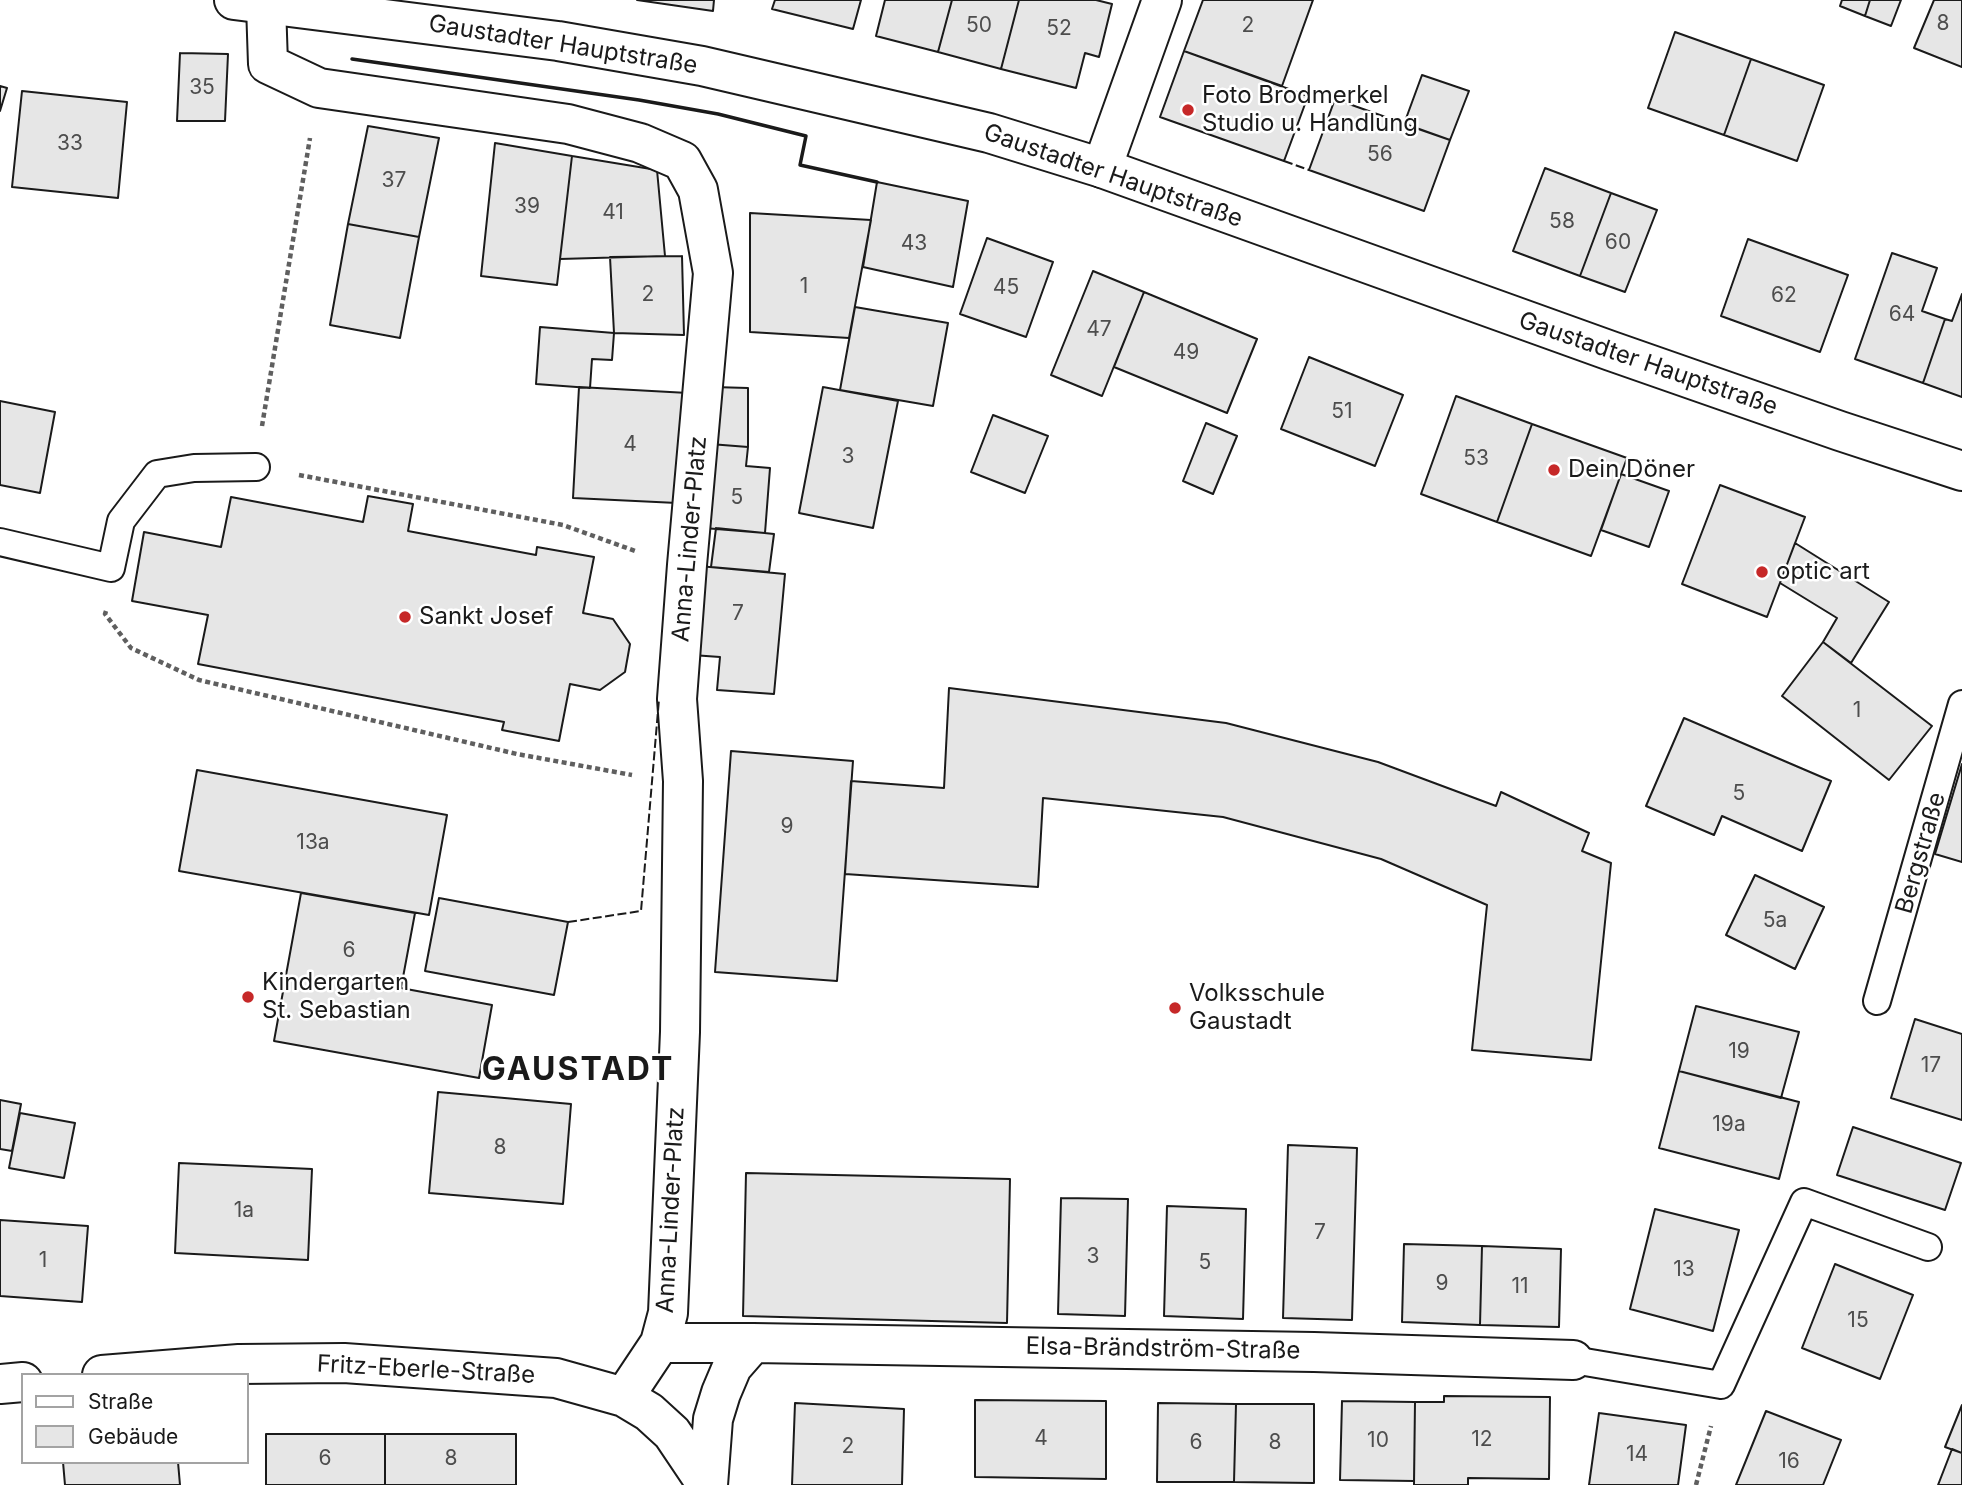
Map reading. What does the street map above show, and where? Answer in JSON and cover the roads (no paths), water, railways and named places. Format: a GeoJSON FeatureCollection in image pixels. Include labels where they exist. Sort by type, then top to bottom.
{"type":"FeatureCollection","features":[{"type":"Feature","properties":{"kind":"street"},"geometry":{"type":"LineString","coordinates":[[1102,168],[1162,0]]}},
{"type":"Feature","properties":{"kind":"street","name":"Gaustadter Hauptstraße"},"geometry":{"type":"LineString","coordinates":[[250,3],[558,41],[702,66],[989,133],[1102,168],[1611,351],[1962,471]]}},
{"type":"Feature","properties":{"kind":"street","name":"Anna-Linder-Platz"},"geometry":{"type":"LineString","coordinates":[[250,3],[268,64],[319,88],[568,124],[640,143],[682,161],[698,190],[713,273],[677,699],[683,781],[680,1032],[668,1313],[660,1343],[624,1397]]}},
{"type":"Feature","properties":{"kind":"street","name":"Elsa-Brändström-Straße"},"geometry":{"type":"LineString","coordinates":[[660,1343],[1314,1352],[1573,1360]]}},
{"type":"Feature","properties":{"kind":"street"},"geometry":{"type":"LineString","coordinates":[[708,1485],[713,1419],[721,1393],[732,1367],[753,1343]]}},
{"type":"Feature","properties":{"kind":"street","name":"Fritz-Eberle-Straße"},"geometry":{"type":"LineString","coordinates":[[127,1373],[239,1364],[344,1363],[556,1378],[624,1397],[649,1412],[672,1433],[708,1485]]}},
{"type":"Feature","properties":{"kind":"street"},"geometry":{"type":"LineString","coordinates":[[0,1384],[21,1382]]}},
{"type":"Feature","properties":{"kind":"lane"},"geometry":{"type":"LineString","coordinates":[[0,542],[111,568],[121,521],[157,474],[194,468],[256,467]]}},
{"type":"Feature","properties":{"kind":"lane","name":"Bergstraße"},"geometry":{"type":"LineString","coordinates":[[1877,1001],[1962,704]]}},
{"type":"Feature","properties":{"kind":"lane"},"geometry":{"type":"LineString","coordinates":[[1573,1360],[1721,1385],[1804,1202],[1928,1247]]}},
{"type":"Feature","properties":{"kind":"place","name":"Foto Brodmerkel Studio u. Handlung"},"geometry":{"type":"Point","coordinates":[1188,110]}},
{"type":"Feature","properties":{"kind":"place","name":"Dein Döner"},"geometry":{"type":"Point","coordinates":[1554,470]}},
{"type":"Feature","properties":{"kind":"place","name":"optic art"},"geometry":{"type":"Point","coordinates":[1762,572]}},
{"type":"Feature","properties":{"kind":"place","name":"Sankt Josef"},"geometry":{"type":"Point","coordinates":[405,617]}},
{"type":"Feature","properties":{"kind":"place","name":"Kindergarten St. Sebastian"},"geometry":{"type":"Point","coordinates":[248,997]}},
{"type":"Feature","properties":{"kind":"place","name":"Volksschule Gaustadt"},"geometry":{"type":"Point","coordinates":[1175,1008]}},
{"type":"Feature","properties":{"kind":"district","name":"GAUSTADT"},"geometry":{"type":"Point","coordinates":[578,1070]}}]}
